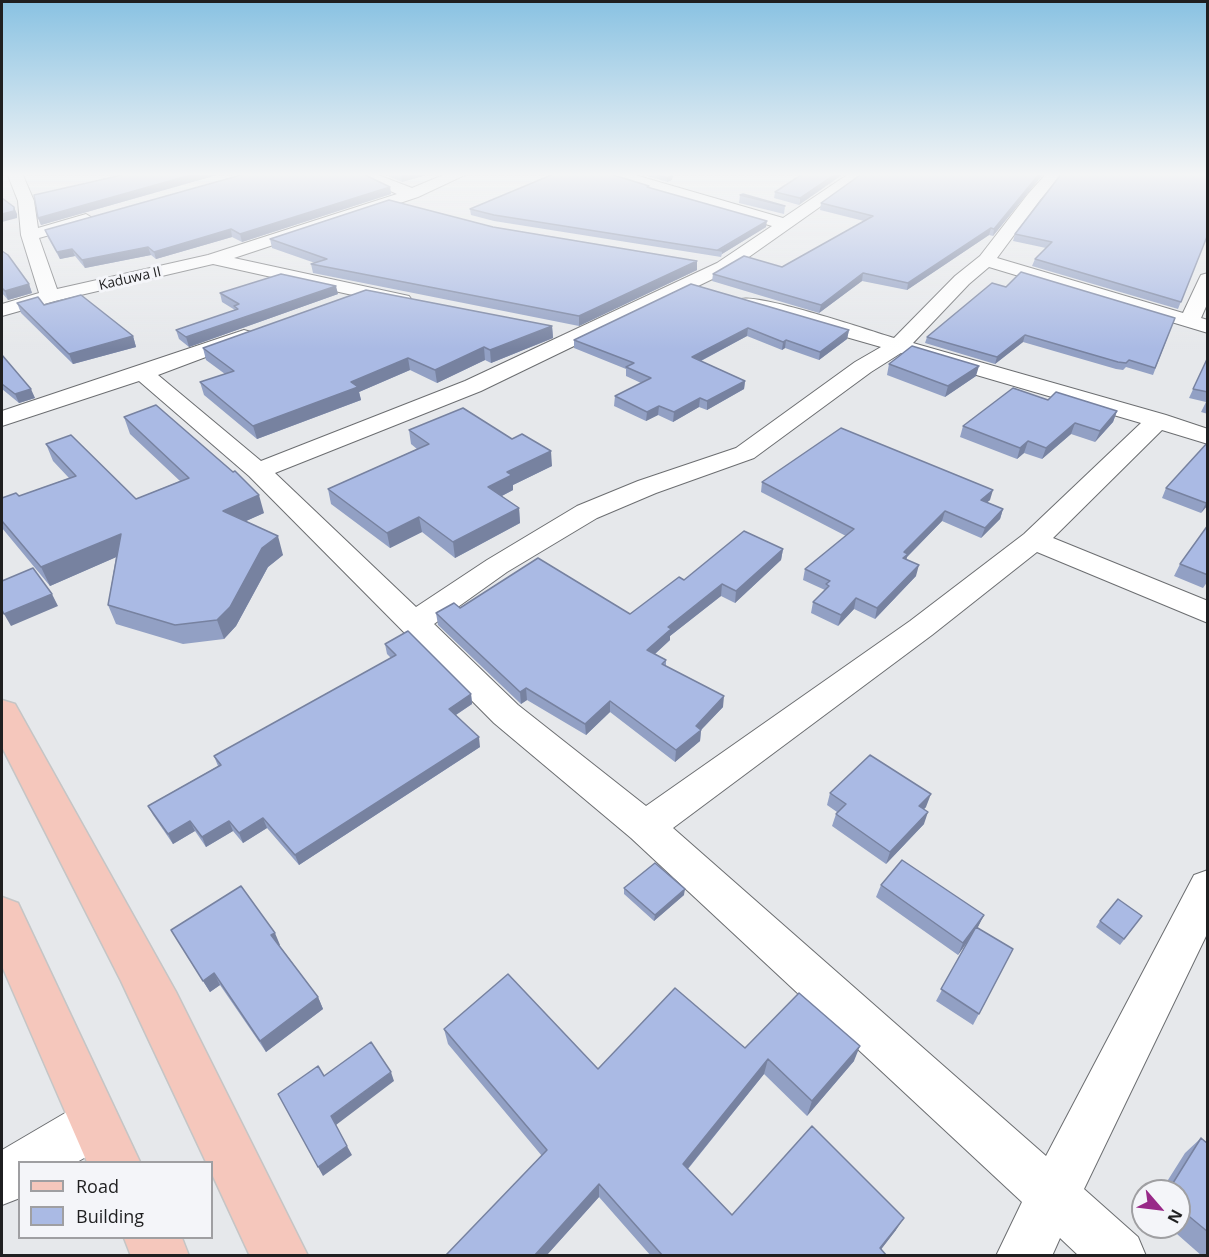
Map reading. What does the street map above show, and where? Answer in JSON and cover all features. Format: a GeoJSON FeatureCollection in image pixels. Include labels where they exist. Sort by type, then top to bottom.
{"type":"FeatureCollection","features":[{"type":"Feature","properties":{"kind":"main road"},"geometry":{"type":"LineString","coordinates":[[2,713],[174,1040],[238,1176],[280,1256]]}},
{"type":"Feature","properties":{"kind":"main road"},"geometry":{"type":"LineString","coordinates":[[2,917],[105,1143]]}},
{"type":"Feature","properties":{"kind":"main road"},"geometry":{"type":"LineString","coordinates":[[152,1239],[161,1256]]}},
{"type":"Feature","properties":{"kind":"street"},"geometry":{"type":"LineString","coordinates":[[30,232],[50,296]]}},
{"type":"Feature","properties":{"kind":"street"},"geometry":{"type":"LineString","coordinates":[[30,235],[42,232]]}},
{"type":"Feature","properties":{"kind":"street","name":"Kaduwa II"},"geometry":{"type":"LineString","coordinates":[[2,310],[50,296],[213,259],[295,232]]}},
{"type":"Feature","properties":{"kind":"street"},"geometry":{"type":"LineString","coordinates":[[258,471],[473,386],[583,335],[723,267],[774,232]]}},
{"type":"Feature","properties":{"kind":"street"},"geometry":{"type":"LineString","coordinates":[[414,623],[497,566],[587,512],[647,487],[745,453],[863,367],[898,346],[962,280],[986,260],[1008,232]]}},
{"type":"Feature","properties":{"kind":"street"},"geometry":{"type":"LineString","coordinates":[[213,259],[423,304]]}},
{"type":"Feature","properties":{"kind":"street"},"geometry":{"type":"LineString","coordinates":[[986,260],[1198,324],[1208,279]]}},
{"type":"Feature","properties":{"kind":"street"},"geometry":{"type":"LineString","coordinates":[[688,261],[723,267]]}},
{"type":"Feature","properties":{"kind":"street"},"geometry":{"type":"LineString","coordinates":[[687,283],[1158,420],[1208,437]]}},
{"type":"Feature","properties":{"kind":"street"},"geometry":{"type":"LineString","coordinates":[[333,305],[367,293]]}},
{"type":"Feature","properties":{"kind":"street"},"geometry":{"type":"LineString","coordinates":[[2,419],[142,373],[265,328]]}},
{"type":"Feature","properties":{"kind":"street"},"geometry":{"type":"LineString","coordinates":[[549,328],[583,335]]}},
{"type":"Feature","properties":{"kind":"street"},"geometry":{"type":"LineString","coordinates":[[142,373],[258,471],[506,714],[645,827],[1119,1256]]}},
{"type":"Feature","properties":{"kind":"street"},"geometry":{"type":"LineString","coordinates":[[645,827],[921,628],[1034,540],[1158,420]]}},
{"type":"Feature","properties":{"kind":"street"},"geometry":{"type":"LineString","coordinates":[[1034,540],[1208,614]]}},
{"type":"Feature","properties":{"kind":"street"},"geometry":{"type":"LineString","coordinates":[[1023,1256],[1208,888]]}},
{"type":"Feature","properties":{"kind":"street"},"geometry":{"type":"LineString","coordinates":[[33,1161],[105,1143]]}},
{"type":"Feature","properties":{"kind":"street"},"geometry":{"type":"LineString","coordinates":[[2,1179],[18,1169]]}},
{"type":"Feature","properties":{"kind":"building"},"geometry":{"type":"Polygon","coordinates":[[[46,232],[222,232],[154,252],[148,247],[82,260],[72,249],[57,252],[46,232]]]}},
{"type":"Feature","properties":{"kind":"building"},"geometry":{"type":"Polygon","coordinates":[[[292,232],[521,232],[697,261],[579,316],[311,264],[327,259],[270,239],[292,232]]]}},
{"type":"Feature","properties":{"kind":"building"},"geometry":{"type":"Polygon","coordinates":[[[600,232],[749,232],[718,250],[722,251],[600,232]]]}},
{"type":"Feature","properties":{"kind":"building"},"geometry":{"type":"Polygon","coordinates":[[[845,232],[985,232],[908,283],[863,273],[821,305],[713,274],[744,256],[782,267],[845,232]]]}},
{"type":"Feature","properties":{"kind":"building"},"geometry":{"type":"Polygon","coordinates":[[[1017,232],[1208,232],[1181,302],[1035,259],[1052,242],[1015,234],[1017,232]]]}},
{"type":"Feature","properties":{"kind":"building"},"geometry":{"type":"Polygon","coordinates":[[[2,251],[8,255],[29,284],[5,291],[2,288],[2,251]]]}},
{"type":"Feature","properties":{"kind":"building"},"geometry":{"type":"Polygon","coordinates":[[[1021,272],[1175,318],[1155,368],[1129,360],[1126,363],[1118,362],[1025,335],[997,357],[927,337],[992,283],[1006,287],[1021,272]]]}},
{"type":"Feature","properties":{"kind":"building"},"geometry":{"type":"Polygon","coordinates":[[[281,274],[336,286],[186,337],[176,330],[238,309],[234,306],[239,304],[220,293],[281,274]]]}},
{"type":"Feature","properties":{"kind":"building"},"geometry":{"type":"Polygon","coordinates":[[[691,284],[849,330],[820,352],[786,340],[783,342],[748,328],[692,357],[745,381],[707,401],[700,398],[674,412],[659,406],[647,412],[615,396],[651,378],[626,367],[634,363],[574,340],[691,284]]]}},
{"type":"Feature","properties":{"kind":"building"},"geometry":{"type":"Polygon","coordinates":[[[366,290],[552,326],[490,350],[484,347],[435,370],[408,358],[351,382],[358,387],[253,426],[200,382],[234,371],[203,348],[366,290]]]}},
{"type":"Feature","properties":{"kind":"building"},"geometry":{"type":"Polygon","coordinates":[[[81,295],[133,336],[69,354],[17,303],[38,297],[44,305],[81,295]]]}},
{"type":"Feature","properties":{"kind":"building"},"geometry":{"type":"Polygon","coordinates":[[[912,346],[979,366],[948,386],[889,364],[912,346]]]}},
{"type":"Feature","properties":{"kind":"building"},"geometry":{"type":"Polygon","coordinates":[[[2,355],[31,389],[15,394],[2,384],[2,355]]]}},
{"type":"Feature","properties":{"kind":"building"},"geometry":{"type":"Polygon","coordinates":[[[1208,357],[1208,392],[1193,389],[1208,357]]]}},
{"type":"Feature","properties":{"kind":"building"},"geometry":{"type":"Polygon","coordinates":[[[1013,388],[1048,400],[1056,392],[1117,411],[1100,431],[1075,423],[1046,448],[1028,441],[1020,448],[963,426],[1013,388]]]}},
{"type":"Feature","properties":{"kind":"building"},"geometry":{"type":"Polygon","coordinates":[[[156,405],[233,472],[235,471],[259,495],[223,511],[278,536],[262,548],[230,607],[217,620],[175,625],[108,605],[121,534],[41,567],[2,521],[2,498],[16,493],[19,496],[76,476],[46,444],[71,435],[136,499],[189,478],[124,417],[156,405]]]}},
{"type":"Feature","properties":{"kind":"building"},"geometry":{"type":"Polygon","coordinates":[[[463,408],[512,439],[522,434],[551,451],[507,472],[512,475],[488,487],[519,508],[453,542],[419,517],[387,533],[328,489],[429,444],[409,430],[463,408]]]}},
{"type":"Feature","properties":{"kind":"building"},"geometry":{"type":"Polygon","coordinates":[[[841,428],[993,490],[981,500],[1003,509],[985,528],[945,511],[904,552],[908,554],[903,558],[919,565],[877,608],[856,598],[841,615],[813,602],[829,586],[826,584],[830,581],[805,569],[854,529],[762,482],[841,428]]]}},
{"type":"Feature","properties":{"kind":"building"},"geometry":{"type":"Polygon","coordinates":[[[1208,442],[1208,501],[1206,503],[1166,488],[1208,442]]]}},
{"type":"Feature","properties":{"kind":"building"},"geometry":{"type":"Polygon","coordinates":[[[1208,525],[1208,575],[1180,564],[1208,525]]]}},
{"type":"Feature","properties":{"kind":"building"},"geometry":{"type":"Polygon","coordinates":[[[744,531],[783,549],[736,591],[722,584],[668,627],[671,629],[647,650],[666,660],[662,664],[724,696],[696,726],[701,730],[676,750],[610,701],[585,724],[526,688],[520,692],[436,613],[454,603],[460,608],[538,558],[630,614],[679,577],[684,580],[744,531]]]}},
{"type":"Feature","properties":{"kind":"building"},"geometry":{"type":"Polygon","coordinates":[[[33,568],[52,594],[4,614],[2,581],[33,568]]]}},
{"type":"Feature","properties":{"kind":"building"},"geometry":{"type":"Polygon","coordinates":[[[408,631],[471,694],[449,709],[479,737],[295,855],[263,818],[239,833],[229,821],[202,837],[190,821],[168,834],[148,806],[221,765],[214,756],[396,655],[385,644],[408,631]]]}},
{"type":"Feature","properties":{"kind":"building"},"geometry":{"type":"Polygon","coordinates":[[[870,755],[931,794],[919,806],[928,812],[890,852],[836,814],[846,804],[830,793],[870,755]]]}},
{"type":"Feature","properties":{"kind":"building"},"geometry":{"type":"Polygon","coordinates":[[[902,860],[984,915],[963,943],[881,885],[902,860]]]}},
{"type":"Feature","properties":{"kind":"building"},"geometry":{"type":"Polygon","coordinates":[[[655,863],[685,889],[655,915],[624,888],[655,863]]]}},
{"type":"Feature","properties":{"kind":"building"},"geometry":{"type":"Polygon","coordinates":[[[241,886],[275,933],[271,935],[318,997],[260,1041],[214,973],[203,981],[171,930],[241,886]]]}},
{"type":"Feature","properties":{"kind":"building"},"geometry":{"type":"Polygon","coordinates":[[[1118,899],[1142,916],[1124,939],[1100,921],[1118,899]]]}},
{"type":"Feature","properties":{"kind":"building"},"geometry":{"type":"Polygon","coordinates":[[[976,927],[1013,949],[979,1014],[941,989],[976,927]]]}},
{"type":"Feature","properties":{"kind":"building"},"geometry":{"type":"Polygon","coordinates":[[[508,974],[598,1069],[675,988],[745,1048],[799,993],[860,1046],[812,1101],[768,1059],[683,1164],[732,1215],[812,1126],[904,1218],[880,1248],[887,1256],[663,1256],[599,1184],[534,1256],[445,1256],[547,1150],[444,1029],[508,974]]]}},
{"type":"Feature","properties":{"kind":"building"},"geometry":{"type":"Polygon","coordinates":[[[371,1042],[391,1072],[331,1116],[347,1146],[318,1167],[278,1094],[318,1066],[324,1076],[371,1042]]]}},
{"type":"Feature","properties":{"kind":"building"},"geometry":{"type":"Polygon","coordinates":[[[1201,1138],[1208,1144],[1208,1232],[1191,1218],[1191,1179],[1175,1179],[1201,1138]]]}}]}
